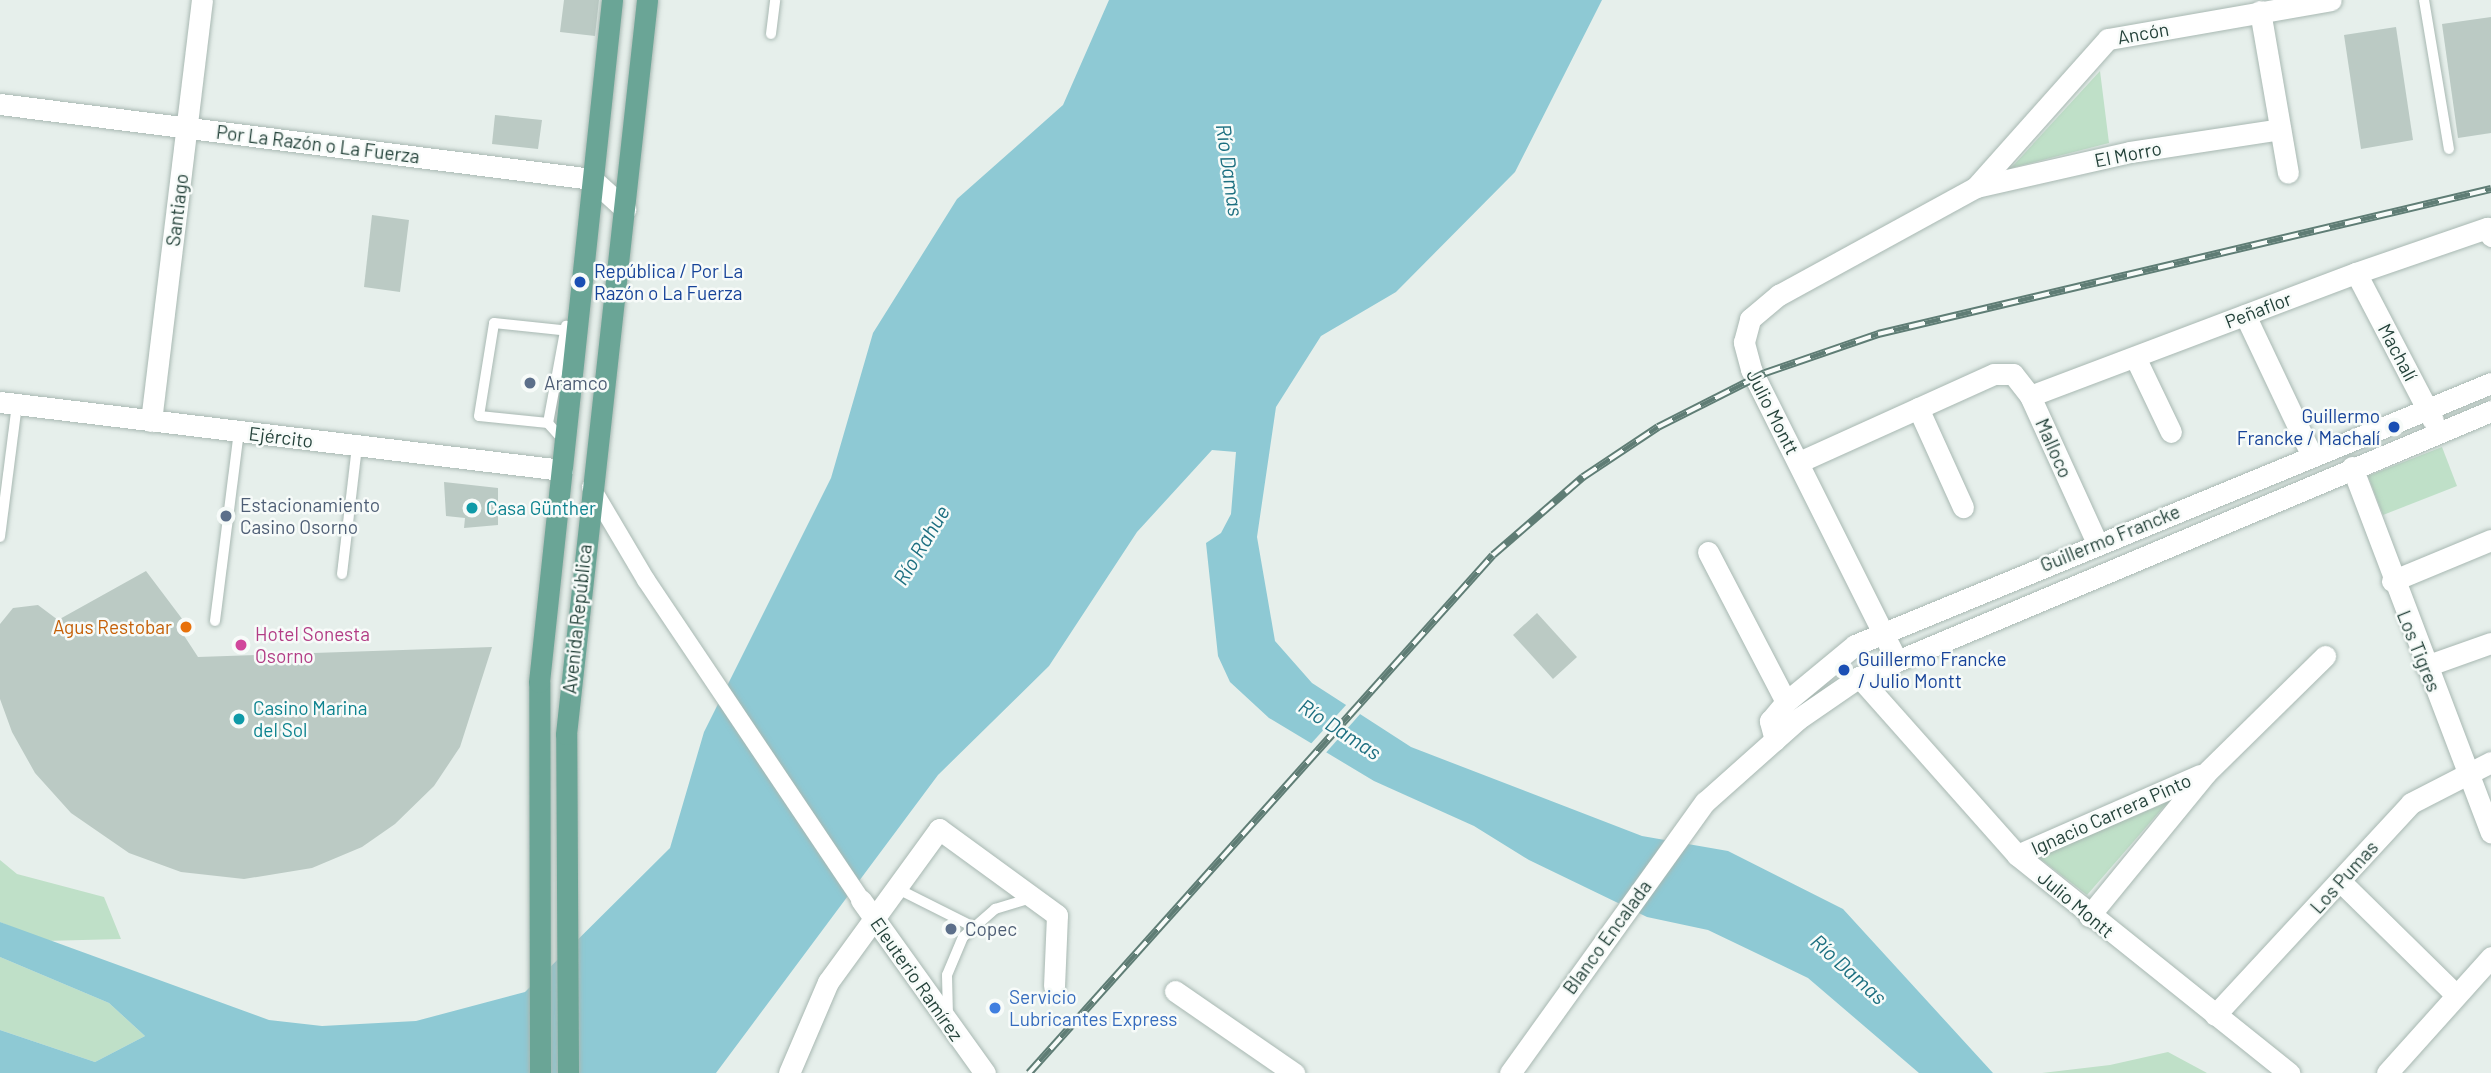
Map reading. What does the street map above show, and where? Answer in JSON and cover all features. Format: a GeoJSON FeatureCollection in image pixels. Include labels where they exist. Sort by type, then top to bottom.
{"type":"FeatureCollection","features":[{"type":"Feature","properties":{"kind":"main road","name":"Avenida República"},"geometry":{"type":"LineString","coordinates":[[540,1073],[536,721],[612,0]]}},
{"type":"Feature","properties":{"kind":"main road","name":"Avenida República"},"geometry":{"type":"LineString","coordinates":[[568,1073],[564,870],[566,734],[590,486],[625,209],[647,0]]}},
{"type":"Feature","properties":{"kind":"street","name":"Santiago"},"geometry":{"type":"LineString","coordinates":[[151,421],[202,0]]}},
{"type":"Feature","properties":{"kind":"street","name":"Ancón"},"geometry":{"type":"LineString","coordinates":[[1976,187],[2108,39],[2331,0]]}},
{"type":"Feature","properties":{"kind":"street"},"geometry":{"type":"LineString","coordinates":[[2260,11],[2288,173]]}},
{"type":"Feature","properties":{"kind":"street","name":"Por La Razón o La Fuerza"},"geometry":{"type":"LineString","coordinates":[[0,104],[592,179]]}},
{"type":"Feature","properties":{"kind":"street","name":"El Morro"},"geometry":{"type":"LineString","coordinates":[[1976,187],[2130,152],[2280,129]]}},
{"type":"Feature","properties":{"kind":"street"},"geometry":{"type":"LineString","coordinates":[[592,179],[625,209]]}},
{"type":"Feature","properties":{"kind":"street","name":"Julio Montt"},"geometry":{"type":"LineString","coordinates":[[1897,661],[1746,356],[1750,319],[1779,295],[1976,187]]}},
{"type":"Feature","properties":{"kind":"street","name":"Peñaflor"},"geometry":{"type":"LineString","coordinates":[[2031,397],[2356,273],[2489,232]]}},
{"type":"Feature","properties":{"kind":"street","name":"Machalí"},"geometry":{"type":"LineString","coordinates":[[2356,273],[2440,432]]}},
{"type":"Feature","properties":{"kind":"street"},"geometry":{"type":"LineString","coordinates":[[2245,315],[2312,456]]}},
{"type":"Feature","properties":{"kind":"street"},"geometry":{"type":"LineString","coordinates":[[2135,357],[2171,432]]}},
{"type":"Feature","properties":{"kind":"street","name":"Malloco"},"geometry":{"type":"LineString","coordinates":[[1918,408],[1994,374],[2013,373],[2031,397],[2097,543]]}},
{"type":"Feature","properties":{"kind":"street","name":"Guillermo Francke"},"geometry":{"type":"LineString","coordinates":[[1775,740],[1770,721],[1786,702],[1855,645],[2097,543],[2491,383]]}},
{"type":"Feature","properties":{"kind":"street","name":"Ejército"},"geometry":{"type":"LineString","coordinates":[[8,403],[562,470]]}},
{"type":"Feature","properties":{"kind":"street"},"geometry":{"type":"LineString","coordinates":[[1799,462],[1918,408],[1963,507]]}},
{"type":"Feature","properties":{"kind":"street","name":"Guillermo Francke"},"geometry":{"type":"LineString","coordinates":[[1705,802],[1775,740],[1859,677],[2352,467],[2491,411]]}},
{"type":"Feature","properties":{"kind":"street","name":"Los Tigres"},"geometry":{"type":"LineString","coordinates":[[2352,467],[2392,581],[2491,832]]}},
{"type":"Feature","properties":{"kind":"street"},"geometry":{"type":"LineString","coordinates":[[590,486],[646,580],[861,900]]}},
{"type":"Feature","properties":{"kind":"street"},"geometry":{"type":"LineString","coordinates":[[2392,581],[2491,540]]}},
{"type":"Feature","properties":{"kind":"street"},"geometry":{"type":"LineString","coordinates":[[1708,552],[1786,702]]}},
{"type":"Feature","properties":{"kind":"street"},"geometry":{"type":"LineString","coordinates":[[2426,666],[2491,643]]}},
{"type":"Feature","properties":{"kind":"street","name":"Ignacio Carrera Pinto"},"geometry":{"type":"LineString","coordinates":[[2089,916],[2206,773],[2325,656]]}},
{"type":"Feature","properties":{"kind":"street","name":"Julio Montt"},"geometry":{"type":"LineString","coordinates":[[1859,677],[2017,855],[2089,916],[2289,1073]]}},
{"type":"Feature","properties":{"kind":"street","name":"Los Pumas"},"geometry":{"type":"LineString","coordinates":[[2215,1015],[2341,882],[2411,803],[2491,762]]}},
{"type":"Feature","properties":{"kind":"street","name":"Ignacio Carrera Pinto"},"geometry":{"type":"LineString","coordinates":[[2017,855],[2206,773]]}},
{"type":"Feature","properties":{"kind":"street","name":"Blanco Encalada"},"geometry":{"type":"LineString","coordinates":[[1510,1073],[1705,802]]}},
{"type":"Feature","properties":{"kind":"street"},"geometry":{"type":"LineString","coordinates":[[789,1073],[828,982],[876,921],[939,829],[1057,915],[1054,986]]}},
{"type":"Feature","properties":{"kind":"street"},"geometry":{"type":"LineString","coordinates":[[2341,882],[2456,995]]}},
{"type":"Feature","properties":{"kind":"street","name":"Eleuterio Ramírez"},"geometry":{"type":"LineString","coordinates":[[861,900],[979,1068]]}},
{"type":"Feature","properties":{"kind":"street"},"geometry":{"type":"LineString","coordinates":[[2387,1073],[2491,957]]}},
{"type":"Feature","properties":{"kind":"street"},"geometry":{"type":"LineString","coordinates":[[1175,992],[1294,1073]]}},
{"type":"Feature","properties":{"kind":"lane"},"geometry":{"type":"LineString","coordinates":[[771,34],[775,0]]}},
{"type":"Feature","properties":{"kind":"lane"},"geometry":{"type":"LineString","coordinates":[[2424,0],[2449,149]]}},
{"type":"Feature","properties":{"kind":"lane"},"geometry":{"type":"LineString","coordinates":[[548,423],[561,330],[578,315]]}},
{"type":"Feature","properties":{"kind":"lane"},"geometry":{"type":"LineString","coordinates":[[561,330],[494,323],[479,416],[548,423],[565,442]]}},
{"type":"Feature","properties":{"kind":"lane"},"geometry":{"type":"LineString","coordinates":[[0,537],[8,403]]}},
{"type":"Feature","properties":{"kind":"lane"},"geometry":{"type":"LineString","coordinates":[[215,621],[239,432]]}},
{"type":"Feature","properties":{"kind":"lane"},"geometry":{"type":"LineString","coordinates":[[342,574],[357,447]]}},
{"type":"Feature","properties":{"kind":"lane"},"geometry":{"type":"LineString","coordinates":[[898,889],[972,926]]}},
{"type":"Feature","properties":{"kind":"lane"},"geometry":{"type":"LineString","coordinates":[[948,1022],[951,961],[972,926],[995,909],[1032,897]]}},
{"type":"Feature","properties":{"kind":"green space"},"geometry":{"type":"Polygon","coordinates":[[[2100,71],[2109,143],[2011,168],[2100,71]]]}},
{"type":"Feature","properties":{"kind":"green space"},"geometry":{"type":"Polygon","coordinates":[[[2442,447],[2457,486],[2383,515],[2368,476],[2442,447]]]}},
{"type":"Feature","properties":{"kind":"green space"},"geometry":{"type":"Polygon","coordinates":[[[2168,802],[2087,895],[2038,857],[2168,802]]]}},
{"type":"Feature","properties":{"kind":"green space"},"geometry":{"type":"Polygon","coordinates":[[[0,860],[17,874],[104,897],[121,939],[44,941],[0,922],[0,860]]]}},
{"type":"Feature","properties":{"kind":"green space"},"geometry":{"type":"Polygon","coordinates":[[[0,957],[109,1003],[145,1036],[95,1062],[0,1030],[0,957]]]}},
{"type":"Feature","properties":{"kind":"green space"},"geometry":{"type":"Polygon","coordinates":[[[2168,1052],[2207,1073],[2042,1073],[2110,1065],[2168,1052]]]}},
{"type":"Feature","properties":{"kind":"water"},"geometry":{"type":"Polygon","coordinates":[[[1109,0],[1602,0],[1515,172],[1396,292],[1321,336],[1276,407],[1257,537],[1275,641],[1312,683],[1411,747],[1642,836],[1728,851],[1843,909],[1993,1073],[1919,1073],[1808,978],[1708,930],[1647,917],[1529,860],[1474,826],[1374,781],[1269,718],[1230,682],[1218,656],[1206,543],[1221,533],[1231,514],[1236,452],[1212,450],[1137,532],[1049,666],[938,775],[716,1073],[0,1073],[0,1030],[95,1062],[145,1036],[109,1003],[0,957],[0,922],[269,1020],[322,1026],[416,1021],[525,992],[670,848],[704,732],[831,478],[873,333],[957,199],[1063,105],[1109,0]]]}},
{"type":"Feature","properties":{"kind":"pier"},"geometry":{"type":"Polygon","coordinates":[[[1347,704],[1361,713],[1323,756],[1308,747],[1347,704]]]}},
{"type":"Feature","properties":{"kind":"building"},"geometry":{"type":"Polygon","coordinates":[[[564,0],[599,0],[595,36],[560,32],[564,0]]]}},
{"type":"Feature","properties":{"kind":"building"},"geometry":{"type":"Polygon","coordinates":[[[2491,17],[2491,133],[2458,138],[2442,24],[2491,17]]]}},
{"type":"Feature","properties":{"kind":"building"},"geometry":{"type":"Polygon","coordinates":[[[2396,27],[2413,140],[2361,149],[2344,35],[2396,27]]]}},
{"type":"Feature","properties":{"kind":"building"},"geometry":{"type":"Polygon","coordinates":[[[495,115],[542,120],[538,149],[492,144],[495,115]]]}},
{"type":"Feature","properties":{"kind":"building"},"geometry":{"type":"Polygon","coordinates":[[[372,215],[409,220],[400,292],[364,287],[372,215]]]}},
{"type":"Feature","properties":{"kind":"building","name":"Casa Günther"},"geometry":{"type":"Polygon","coordinates":[[[444,482],[498,488],[498,525],[464,528],[465,518],[446,516],[444,482]]]}},
{"type":"Feature","properties":{"kind":"building","name":"Casino Marina del Sol"},"geometry":{"type":"Polygon","coordinates":[[[146,571],[189,628],[183,634],[198,657],[492,647],[460,747],[434,786],[395,824],[362,847],[312,868],[244,879],[181,872],[129,853],[71,813],[35,773],[12,732],[0,699],[0,624],[13,608],[38,605],[58,620],[146,571]]]}},
{"type":"Feature","properties":{"kind":"building"},"geometry":{"type":"Polygon","coordinates":[[[1537,613],[1577,657],[1553,679],[1513,635],[1537,613]]]}},
{"type":"Feature","properties":{"kind":"railway"},"geometry":{"type":"LineString","coordinates":[[1029,1073],[1493,555],[1583,477],[1658,427],[1765,373],[1878,334],[2491,189]]}},
{"type":"Feature","properties":{"kind":"place","name":"República / Por La Razón o La Fuerza"},"geometry":{"type":"Point","coordinates":[580,282]}},
{"type":"Feature","properties":{"kind":"place","name":"Aramco"},"geometry":{"type":"Point","coordinates":[530,383]}},
{"type":"Feature","properties":{"kind":"place","name":"Guillermo Francke / Machalí"},"geometry":{"type":"Point","coordinates":[2394,427]}},
{"type":"Feature","properties":{"kind":"place","name":"Casa Günther"},"geometry":{"type":"Point","coordinates":[472,508]}},
{"type":"Feature","properties":{"kind":"place","name":"Estacionamiento Casino Osorno"},"geometry":{"type":"Point","coordinates":[226,516]}},
{"type":"Feature","properties":{"kind":"place","name":"Agus Restobar"},"geometry":{"type":"Point","coordinates":[186,627]}},
{"type":"Feature","properties":{"kind":"place","name":"Hotel Sonesta Osorno"},"geometry":{"type":"Point","coordinates":[241,645]}},
{"type":"Feature","properties":{"kind":"place","name":"Guillermo Francke / Julio Montt"},"geometry":{"type":"Point","coordinates":[1844,670]}},
{"type":"Feature","properties":{"kind":"place","name":"Casino Marina del Sol"},"geometry":{"type":"Point","coordinates":[239,719]}},
{"type":"Feature","properties":{"kind":"place","name":"Copec"},"geometry":{"type":"Point","coordinates":[951,929]}},
{"type":"Feature","properties":{"kind":"place","name":"Servicio Lubricantes Express"},"geometry":{"type":"Point","coordinates":[995,1008]}},
{"type":"Feature","properties":{"kind":"water label","name":"Río Damas"},"geometry":{"type":"Point","coordinates":[1230,170]}},
{"type":"Feature","properties":{"kind":"water label","name":"Río Rahue"},"geometry":{"type":"Point","coordinates":[921,545]}},
{"type":"Feature","properties":{"kind":"water label","name":"Río Damas"},"geometry":{"type":"Point","coordinates":[1340,729]}},
{"type":"Feature","properties":{"kind":"water label","name":"Río Damas"},"geometry":{"type":"Point","coordinates":[1849,969]}}]}
